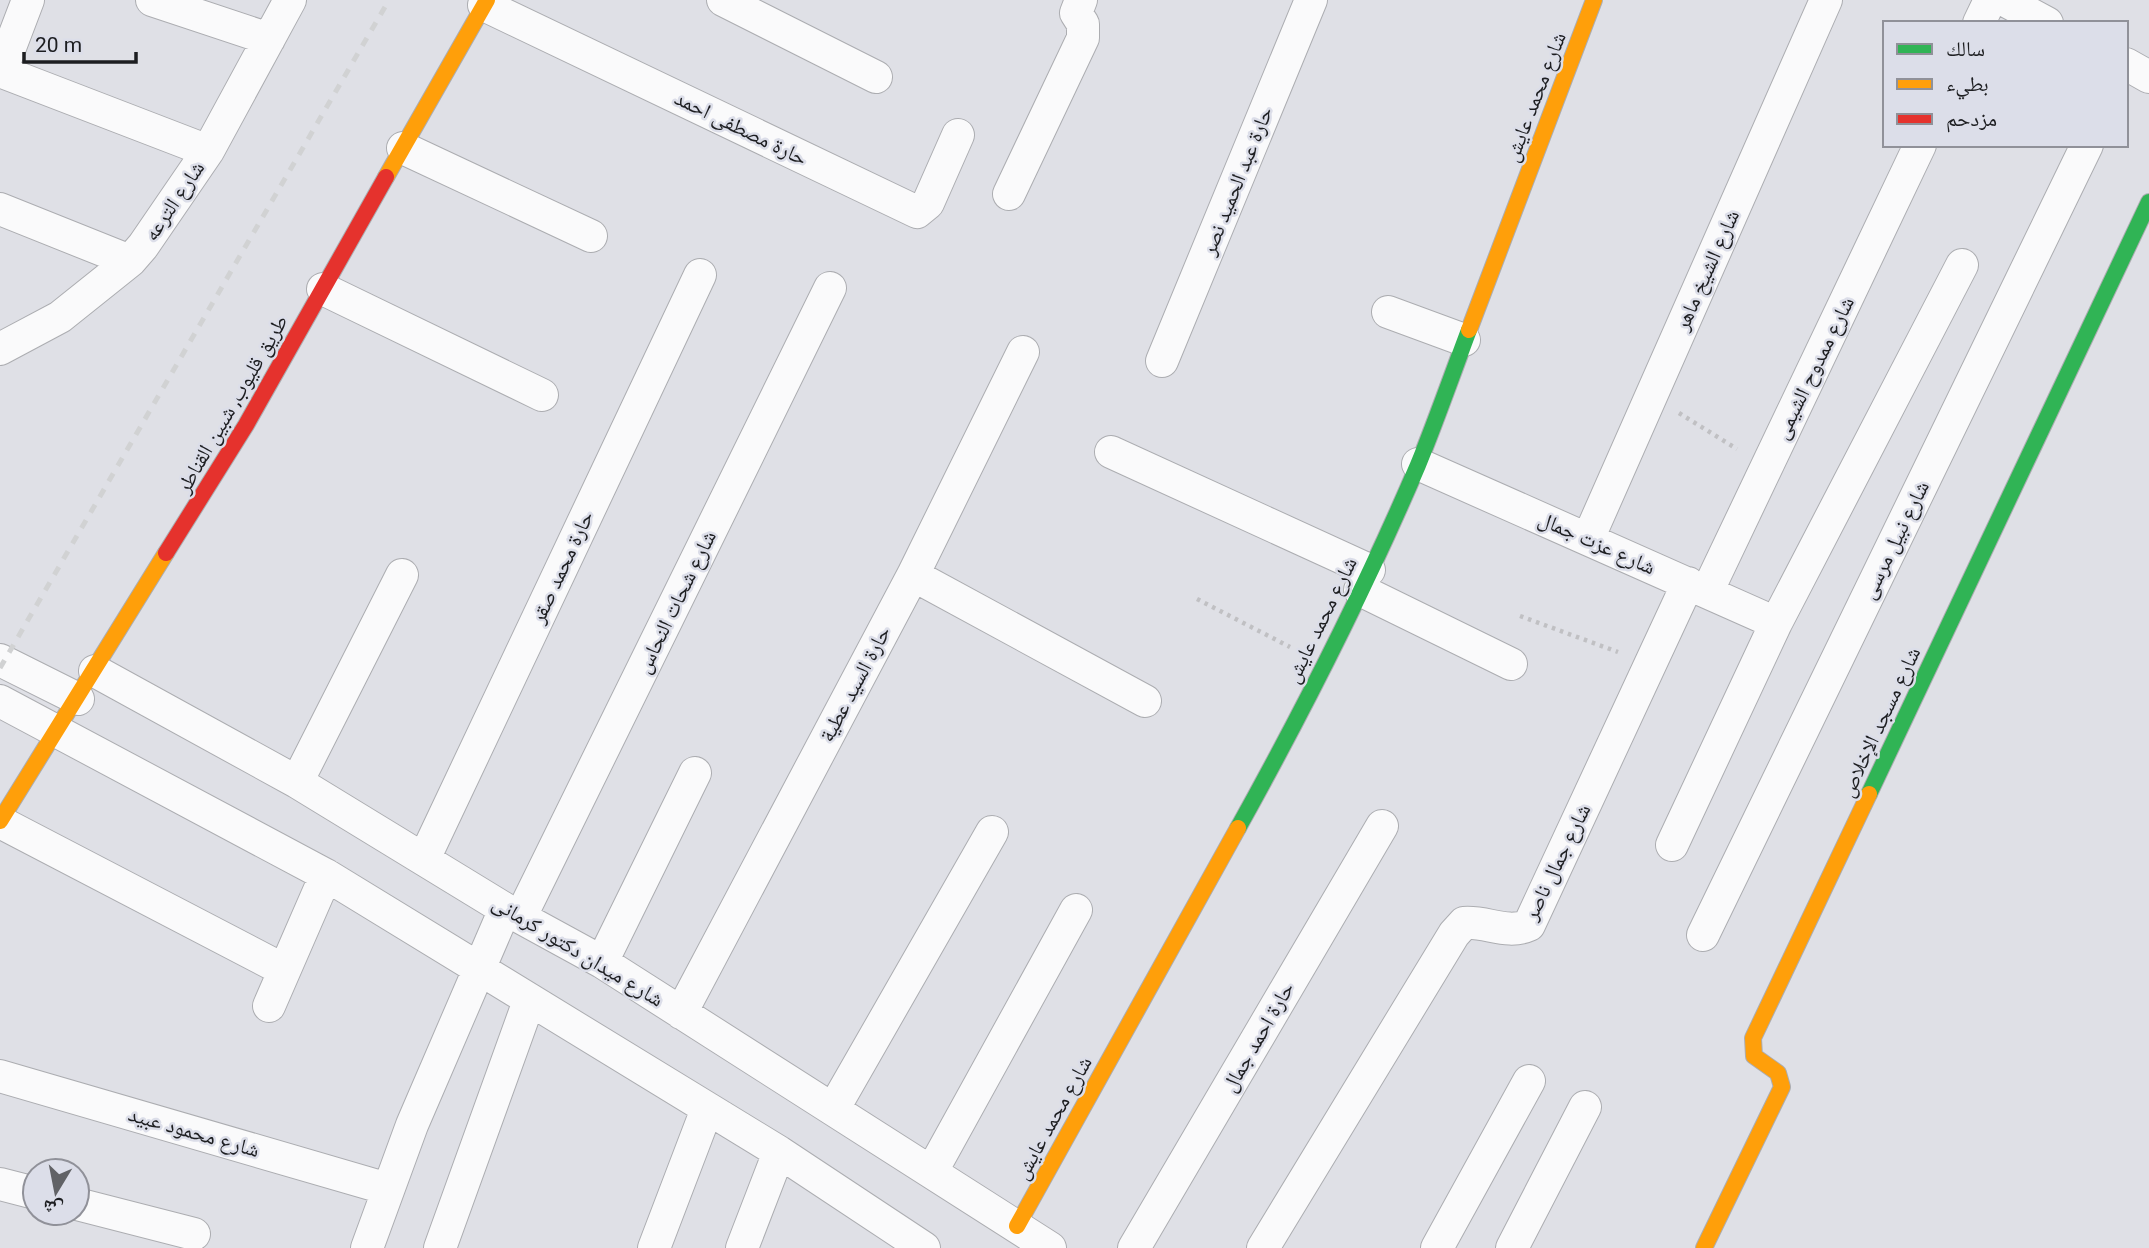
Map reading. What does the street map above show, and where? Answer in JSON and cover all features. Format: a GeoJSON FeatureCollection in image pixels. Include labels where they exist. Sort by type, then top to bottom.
{"type":"FeatureCollection","features":[{"type":"Feature","properties":{"kind":"street"},"geometry":{"type":"LineString","coordinates":[[27,0],[1,71],[208,150]]}},
{"type":"Feature","properties":{"kind":"street"},"geometry":{"type":"LineString","coordinates":[[154,0],[269,39]]}},
{"type":"Feature","properties":{"kind":"street","name":"شارع الترعه"},"geometry":{"type":"LineString","coordinates":[[0,349],[60,317],[130,261],[208,150],[290,0]]}},
{"type":"Feature","properties":{"kind":"street"},"geometry":{"type":"LineString","coordinates":[[723,0],[876,77]]}},
{"type":"Feature","properties":{"kind":"street"},"geometry":{"type":"LineString","coordinates":[[1009,194],[1083,38],[1083,24],[1076,13],[1081,0]]}},
{"type":"Feature","properties":{"kind":"street","name":"حارة عبد الحميد نصر"},"geometry":{"type":"LineString","coordinates":[[1162,361],[1311,0]]}},
{"type":"Feature","properties":{"kind":"street","name":"شارع محمد عايش"},"geometry":{"type":"LineString","coordinates":[[1017,1226],[1270,771],[1365,580],[1418,464],[1594,0]]}},
{"type":"Feature","properties":{"kind":"street","name":"شارع الشيخ ماهر"},"geometry":{"type":"LineString","coordinates":[[1588,539],[1826,0]]}},
{"type":"Feature","properties":{"kind":"street"},"geometry":{"type":"LineString","coordinates":[[1980,21],[1990,0]]}},
{"type":"Feature","properties":{"kind":"street"},"geometry":{"type":"LineString","coordinates":[[2004,0],[2043,21]]}},
{"type":"Feature","properties":{"kind":"street","name":"حارة مصطفى احمد"},"geometry":{"type":"LineString","coordinates":[[486,3],[917,212],[928,203],[958,135]]}},
{"type":"Feature","properties":{"kind":"street","name":"طريق قليوب, شبين القناطر"},"geometry":{"type":"LineString","coordinates":[[0,822],[246,425],[486,3]]}},
{"type":"Feature","properties":{"kind":"street"},"geometry":{"type":"LineString","coordinates":[[2128,65],[2149,76]]}},
{"type":"Feature","properties":{"kind":"street","name":"شارع ممدوح الشيمى"},"geometry":{"type":"LineString","coordinates":[[1698,587],[1767,467],[1919,147]]}},
{"type":"Feature","properties":{"kind":"street","name":"شارع نبيل مرسى"},"geometry":{"type":"LineString","coordinates":[[1703,935],[2086,147]]}},
{"type":"Feature","properties":{"kind":"street"},"geometry":{"type":"LineString","coordinates":[[403,148],[591,236]]}},
{"type":"Feature","properties":{"kind":"street","name":"شارع مسجد الإخلاص"},"geometry":{"type":"LineString","coordinates":[[1704,1248],[1782,1087],[1778,1073],[1751,1054],[1753,1038],[2149,202]]}},
{"type":"Feature","properties":{"kind":"street"},"geometry":{"type":"LineString","coordinates":[[0,209],[130,261]]}},
{"type":"Feature","properties":{"kind":"street"},"geometry":{"type":"LineString","coordinates":[[1672,845],[1776,622],[1962,265]]}},
{"type":"Feature","properties":{"kind":"street","name":"حارة محمد صقر"},"geometry":{"type":"LineString","coordinates":[[424,859],[701,275]]}},
{"type":"Feature","properties":{"kind":"street","name":"شارع شحات النحاس"},"geometry":{"type":"LineString","coordinates":[[367,1248],[388,1189],[478,968],[513,913],[830,288]]}},
{"type":"Feature","properties":{"kind":"street"},"geometry":{"type":"LineString","coordinates":[[323,289],[542,395]]}},
{"type":"Feature","properties":{"kind":"street"},"geometry":{"type":"LineString","coordinates":[[1388,312],[1464,340]]}},
{"type":"Feature","properties":{"kind":"street","name":"حارة السيد عطية"},"geometry":{"type":"LineString","coordinates":[[681,1013],[913,575],[1023,352]]}},
{"type":"Feature","properties":{"kind":"street"},"geometry":{"type":"LineString","coordinates":[[1111,452],[1365,580],[1511,664]]}},
{"type":"Feature","properties":{"kind":"street","name":"شارع عزت جمال"},"geometry":{"type":"LineString","coordinates":[[1418,464],[1776,622]]}},
{"type":"Feature","properties":{"kind":"street"},"geometry":{"type":"LineString","coordinates":[[297,782],[402,575]]}},
{"type":"Feature","properties":{"kind":"street"},"geometry":{"type":"LineString","coordinates":[[913,575],[1145,701]]}},
{"type":"Feature","properties":{"kind":"street","name":"شارع جمال ناصر"},"geometry":{"type":"LineString","coordinates":[[1263,1248],[1454,934],[1464,923],[1481,921],[1515,931],[1529,925],[1651,664],[1698,587]]}},
{"type":"Feature","properties":{"kind":"street"},"geometry":{"type":"LineString","coordinates":[[0,660],[78,699]]}},
{"type":"Feature","properties":{"kind":"street","name":"شارع ميدان دكتور كرمانى"},"geometry":{"type":"LineString","coordinates":[[95,671],[297,782],[513,913],[602,962],[1051,1248]]}},
{"type":"Feature","properties":{"kind":"street"},"geometry":{"type":"LineString","coordinates":[[0,701],[326,874],[779,1152],[924,1248]]}},
{"type":"Feature","properties":{"kind":"street"},"geometry":{"type":"LineString","coordinates":[[602,962],[695,773]]}},
{"type":"Feature","properties":{"kind":"street"},"geometry":{"type":"LineString","coordinates":[[0,822],[284,970]]}},
{"type":"Feature","properties":{"kind":"street","name":"حارة احمد جمال"},"geometry":{"type":"LineString","coordinates":[[1134,1248],[1382,826]]}},
{"type":"Feature","properties":{"kind":"street"},"geometry":{"type":"LineString","coordinates":[[834,1108],[992,832]]}},
{"type":"Feature","properties":{"kind":"street"},"geometry":{"type":"LineString","coordinates":[[269,1006],[326,874]]}},
{"type":"Feature","properties":{"kind":"street"},"geometry":{"type":"LineString","coordinates":[[932,1171],[1076,910]]}},
{"type":"Feature","properties":{"kind":"street"},"geometry":{"type":"LineString","coordinates":[[440,1248],[529,1001]]}},
{"type":"Feature","properties":{"kind":"street","name":"شارع محمود عبيد"},"geometry":{"type":"LineString","coordinates":[[0,1076],[388,1189]]}},
{"type":"Feature","properties":{"kind":"street"},"geometry":{"type":"LineString","coordinates":[[1437,1248],[1529,1081]]}},
{"type":"Feature","properties":{"kind":"street"},"geometry":{"type":"LineString","coordinates":[[1512,1248],[1585,1107]]}},
{"type":"Feature","properties":{"kind":"street"},"geometry":{"type":"LineString","coordinates":[[653,1248],[708,1108]]}},
{"type":"Feature","properties":{"kind":"street"},"geometry":{"type":"LineString","coordinates":[[742,1248],[779,1152]]}},
{"type":"Feature","properties":{"kind":"street"},"geometry":{"type":"LineString","coordinates":[[0,1184],[21,1189]]}},
{"type":"Feature","properties":{"kind":"street"},"geometry":{"type":"LineString","coordinates":[[91,1208],[194,1234]]}},
{"type":"Feature","properties":{"kind":"path"},"geometry":{"type":"LineString","coordinates":[[1652,396],[1767,467]]}},
{"type":"Feature","properties":{"kind":"path"},"geometry":{"type":"LineString","coordinates":[[1197,599],[1323,664]]}},
{"type":"Feature","properties":{"kind":"path"},"geometry":{"type":"LineString","coordinates":[[1521,616],[1651,664]]}},
{"type":"Feature","properties":{"kind":"railway"},"geometry":{"type":"LineString","coordinates":[[0,668],[389,0]]}},
{"type":"Feature","properties":{"kind":"traffic: fast"},"geometry":{"type":"LineString","coordinates":[[1869,794],[2149,202]]}},
{"type":"Feature","properties":{"kind":"traffic: fast"},"geometry":{"type":"LineString","coordinates":[[1238,828],[1310,694],[1377,558],[1418,465],[1469,330]]}},
{"type":"Feature","properties":{"kind":"traffic: slow"},"geometry":{"type":"LineString","coordinates":[[386,177],[487,0]]}},
{"type":"Feature","properties":{"kind":"traffic: slow"},"geometry":{"type":"LineString","coordinates":[[1469,330],[1594,0]]}},
{"type":"Feature","properties":{"kind":"traffic: slow"},"geometry":{"type":"LineString","coordinates":[[0,821],[166,553]]}},
{"type":"Feature","properties":{"kind":"traffic: slow"},"geometry":{"type":"LineString","coordinates":[[1704,1248],[1782,1087],[1778,1073],[1754,1056],[1753,1038],[1869,794]]}},
{"type":"Feature","properties":{"kind":"traffic: slow"},"geometry":{"type":"LineString","coordinates":[[1017,1226],[1238,828]]}},
{"type":"Feature","properties":{"kind":"traffic: jam"},"geometry":{"type":"LineString","coordinates":[[166,553],[246,425],[386,177]]}}]}
